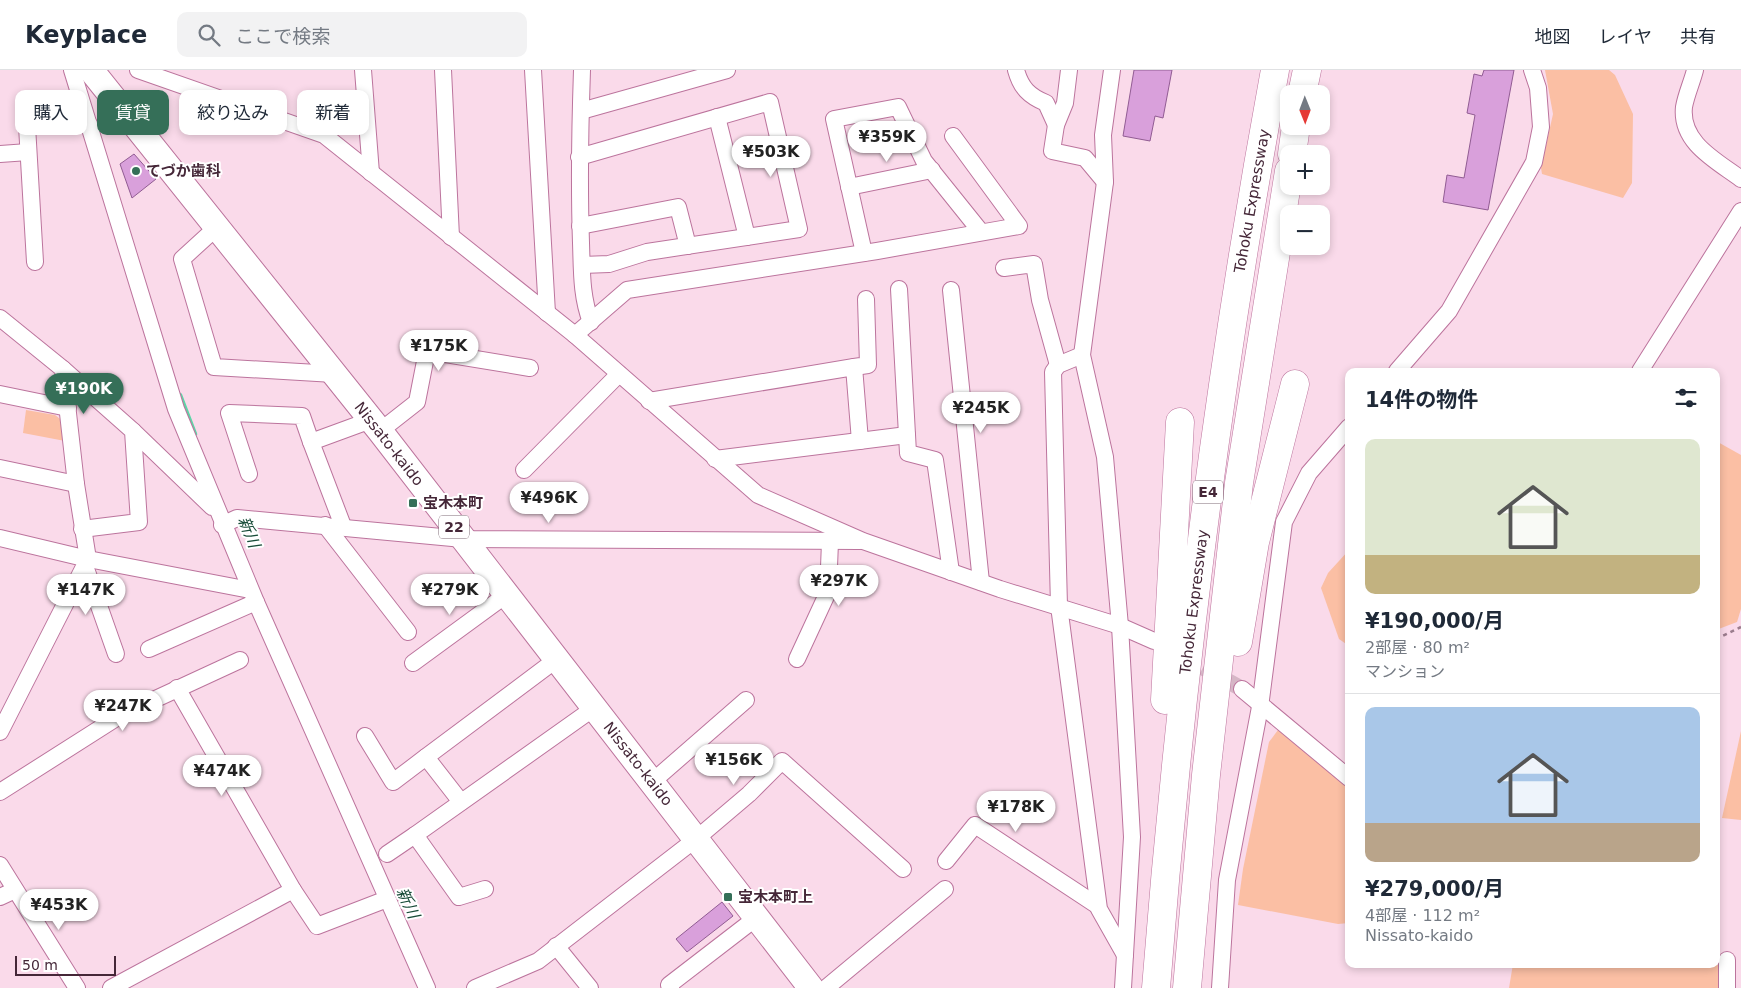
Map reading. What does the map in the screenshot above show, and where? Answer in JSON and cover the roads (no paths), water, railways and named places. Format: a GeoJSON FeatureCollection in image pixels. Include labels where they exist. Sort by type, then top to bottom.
{"type":"FeatureCollection","features":[{"type":"Feature","properties":{"kind":"highway","name":"Tohoku Expressway"},"geometry":{"type":"LineString","coordinates":[[1156,988],[1184,683],[1201,540],[1234,307],[1275,70]]}},
{"type":"Feature","properties":{"kind":"highway"},"geometry":{"type":"LineString","coordinates":[[1304,85],[1307,70]]}},
{"type":"Feature","properties":{"kind":"highway","name":"Tohoku Expressway"},"geometry":{"type":"LineString","coordinates":[[1187,988],[1206,774],[1240,483],[1285,195]]}},
{"type":"Feature","properties":{"kind":"highway"},"geometry":{"type":"LineString","coordinates":[[1206,774],[1230,688],[1254,542],[1295,384]]}},
{"type":"Feature","properties":{"kind":"highway"},"geometry":{"type":"LineString","coordinates":[[1162,916],[1160,777],[1180,422]]}},
{"type":"Feature","properties":{"kind":"main road","name":"Nissato-kaido"},"geometry":{"type":"LineString","coordinates":[[91,70],[375,425],[811,988]]}},
{"type":"Feature","properties":{"kind":"street"},"geometry":{"type":"LineString","coordinates":[[72,70],[176,409],[253,596],[427,988]]}},
{"type":"Feature","properties":{"kind":"street"},"geometry":{"type":"LineString","coordinates":[[138,70],[324,135],[575,335],[758,495],[862,541],[981,582],[1120,626],[1154,641]]}},
{"type":"Feature","properties":{"kind":"street"},"geometry":{"type":"LineString","coordinates":[[363,70],[371,173]]}},
{"type":"Feature","properties":{"kind":"street"},"geometry":{"type":"LineString","coordinates":[[443,70],[451,237]]}},
{"type":"Feature","properties":{"kind":"street"},"geometry":{"type":"LineString","coordinates":[[533,70],[547,313]]}},
{"type":"Feature","properties":{"kind":"street"},"geometry":{"type":"LineString","coordinates":[[582,70],[579,157],[580,226],[583,302],[591,322]]}},
{"type":"Feature","properties":{"kind":"street"},"geometry":{"type":"LineString","coordinates":[[581,111],[726,70]]}},
{"type":"Feature","properties":{"kind":"street"},"geometry":{"type":"LineString","coordinates":[[1016,70],[1020,83],[1032,97],[1046,103],[1056,125]]}},
{"type":"Feature","properties":{"kind":"street"},"geometry":{"type":"LineString","coordinates":[[1069,70],[1064,103],[1056,125],[1052,151],[1085,158],[1106,182]]}},
{"type":"Feature","properties":{"kind":"street"},"geometry":{"type":"LineString","coordinates":[[1112,70],[1103,135],[1106,182],[1082,355],[1105,458],[1120,626],[1132,837],[1123,988]]}},
{"type":"Feature","properties":{"kind":"street"},"geometry":{"type":"LineString","coordinates":[[1400,368],[1449,311],[1534,162],[1541,127],[1538,88],[1532,70]]}},
{"type":"Feature","properties":{"kind":"street"},"geometry":{"type":"LineString","coordinates":[[1695,70],[1684,108],[1686,128],[1694,143],[1741,179]]}},
{"type":"Feature","properties":{"kind":"street"},"geometry":{"type":"LineString","coordinates":[[579,157],[770,102],[799,229],[647,252],[609,264],[582,265]]}},
{"type":"Feature","properties":{"kind":"street"},"geometry":{"type":"LineString","coordinates":[[864,253],[834,118],[898,107],[924,161],[982,232]]}},
{"type":"Feature","properties":{"kind":"street"},"geometry":{"type":"LineString","coordinates":[[717,117],[748,237]]}},
{"type":"Feature","properties":{"kind":"street"},"geometry":{"type":"LineString","coordinates":[[34,262],[27,126],[89,124]]}},
{"type":"Feature","properties":{"kind":"street"},"geometry":{"type":"LineString","coordinates":[[575,335],[627,290],[864,253],[1018,226],[953,136]]}},
{"type":"Feature","properties":{"kind":"street"},"geometry":{"type":"LineString","coordinates":[[0,154],[28,152]]}},
{"type":"Feature","properties":{"kind":"street"},"geometry":{"type":"LineString","coordinates":[[849,186],[932,170]]}},
{"type":"Feature","properties":{"kind":"street"},"geometry":{"type":"LineString","coordinates":[[580,226],[678,207],[688,246]]}},
{"type":"Feature","properties":{"kind":"street"},"geometry":{"type":"LineString","coordinates":[[1642,368],[1741,211]]}},
{"type":"Feature","properties":{"kind":"street"},"geometry":{"type":"LineString","coordinates":[[217,227],[182,259],[214,367],[334,374]]}},
{"type":"Feature","properties":{"kind":"street"},"geometry":{"type":"LineString","coordinates":[[1004,268],[1034,264],[1040,300],[1058,365]]}},
{"type":"Feature","properties":{"kind":"street"},"geometry":{"type":"LineString","coordinates":[[899,290],[908,453],[935,460],[951,572]]}},
{"type":"Feature","properties":{"kind":"street"},"geometry":{"type":"LineString","coordinates":[[951,290],[981,582]]}},
{"type":"Feature","properties":{"kind":"street"},"geometry":{"type":"LineString","coordinates":[[649,400],[868,365],[866,299]]}},
{"type":"Feature","properties":{"kind":"street"},"geometry":{"type":"LineString","coordinates":[[0,318],[63,369],[133,431],[220,518],[342,526],[463,539],[862,541]]}},
{"type":"Feature","properties":{"kind":"street"},"geometry":{"type":"LineString","coordinates":[[311,442],[375,425],[417,402],[427,351],[530,368]]}},
{"type":"Feature","properties":{"kind":"street"},"geometry":{"type":"LineString","coordinates":[[1082,355],[1058,365],[1053,372],[1059,606],[1098,906],[1125,955]]}},
{"type":"Feature","properties":{"kind":"street"},"geometry":{"type":"LineString","coordinates":[[854,367],[860,441]]}},
{"type":"Feature","properties":{"kind":"street"},"geometry":{"type":"LineString","coordinates":[[63,369],[86,563],[116,654]]}},
{"type":"Feature","properties":{"kind":"street"},"geometry":{"type":"LineString","coordinates":[[524,470],[619,374]]}},
{"type":"Feature","properties":{"kind":"street"},"geometry":{"type":"LineString","coordinates":[[0,394],[68,408]]}},
{"type":"Feature","properties":{"kind":"street"},"geometry":{"type":"LineString","coordinates":[[249,474],[230,413],[302,416],[342,526]]}},
{"type":"Feature","properties":{"kind":"street"},"geometry":{"type":"LineString","coordinates":[[82,529],[139,522],[133,431]]}},
{"type":"Feature","properties":{"kind":"street"},"geometry":{"type":"LineString","coordinates":[[1220,988],[1227,880],[1260,707],[1284,522],[1309,473],[1345,432]]}},
{"type":"Feature","properties":{"kind":"street"},"geometry":{"type":"LineString","coordinates":[[715,459],[907,435]]}},
{"type":"Feature","properties":{"kind":"street"},"geometry":{"type":"LineString","coordinates":[[0,468],[76,484]]}},
{"type":"Feature","properties":{"kind":"street"},"geometry":{"type":"LineString","coordinates":[[325,525],[408,632]]}},
{"type":"Feature","properties":{"kind":"street"},"geometry":{"type":"LineString","coordinates":[[0,538],[86,563],[253,596]]}},
{"type":"Feature","properties":{"kind":"street"},"geometry":{"type":"LineString","coordinates":[[797,659],[828,592],[830,542]]}},
{"type":"Feature","properties":{"kind":"street"},"geometry":{"type":"LineString","coordinates":[[0,732],[86,563]]}},
{"type":"Feature","properties":{"kind":"street"},"geometry":{"type":"LineString","coordinates":[[413,663],[506,595]]}},
{"type":"Feature","properties":{"kind":"street"},"geometry":{"type":"LineString","coordinates":[[149,649],[253,596]]}},
{"type":"Feature","properties":{"kind":"street"},"geometry":{"type":"LineString","coordinates":[[365,736],[393,782],[557,659]]}},
{"type":"Feature","properties":{"kind":"street"},"geometry":{"type":"LineString","coordinates":[[0,792],[121,715],[240,660]]}},
{"type":"Feature","properties":{"kind":"street"},"geometry":{"type":"LineString","coordinates":[[177,688],[293,890],[317,926],[387,899]]}},
{"type":"Feature","properties":{"kind":"street"},"geometry":{"type":"LineString","coordinates":[[1242,689],[1260,707],[1345,775]]}},
{"type":"Feature","properties":{"kind":"street"},"geometry":{"type":"LineString","coordinates":[[652,782],[746,700]]}},
{"type":"Feature","properties":{"kind":"street"},"geometry":{"type":"LineString","coordinates":[[387,854],[594,708]]}},
{"type":"Feature","properties":{"kind":"street"},"geometry":{"type":"LineString","coordinates":[[426,757],[460,802]]}},
{"type":"Feature","properties":{"kind":"street"},"geometry":{"type":"LineString","coordinates":[[475,988],[538,960],[696,839],[749,794],[782,761],[903,869]]}},
{"type":"Feature","properties":{"kind":"street"},"geometry":{"type":"LineString","coordinates":[[946,861],[975,825],[1098,906]]}},
{"type":"Feature","properties":{"kind":"street"},"geometry":{"type":"LineString","coordinates":[[415,835],[459,897],[485,889]]}},
{"type":"Feature","properties":{"kind":"street"},"geometry":{"type":"LineString","coordinates":[[0,865],[74,987]]}},
{"type":"Feature","properties":{"kind":"street"},"geometry":{"type":"LineString","coordinates":[[826,988],[945,889]]}},
{"type":"Feature","properties":{"kind":"street"},"geometry":{"type":"LineString","coordinates":[[0,897],[15,890]]}},
{"type":"Feature","properties":{"kind":"street"},"geometry":{"type":"LineString","coordinates":[[111,988],[293,890]]}},
{"type":"Feature","properties":{"kind":"street"},"geometry":{"type":"LineString","coordinates":[[671,988],[669,985],[756,918]]}},
{"type":"Feature","properties":{"kind":"street"},"geometry":{"type":"LineString","coordinates":[[556,946],[590,988]]}},
{"type":"Feature","properties":{"kind":"street"},"geometry":{"type":"LineString","coordinates":[[1727,988],[1728,960]]}},
{"type":"Feature","properties":{"kind":"waterway","name":"新川"},"geometry":{"type":"LineString","coordinates":[[180,395],[195,434]]}},
{"type":"Feature","properties":{"kind":"tunnel"},"geometry":{"type":"LineString","coordinates":[[1182,656],[1242,689]]}},
{"type":"Feature","properties":{"kind":"place","name":"てづか歯科"},"geometry":{"type":"Point","coordinates":[136,171]}},
{"type":"Feature","properties":{"kind":"place","name":"宝木本町"},"geometry":{"type":"Point","coordinates":[413,503]}},
{"type":"Feature","properties":{"kind":"place","name":"宝木本町上"},"geometry":{"type":"Point","coordinates":[728,897]}}]}
